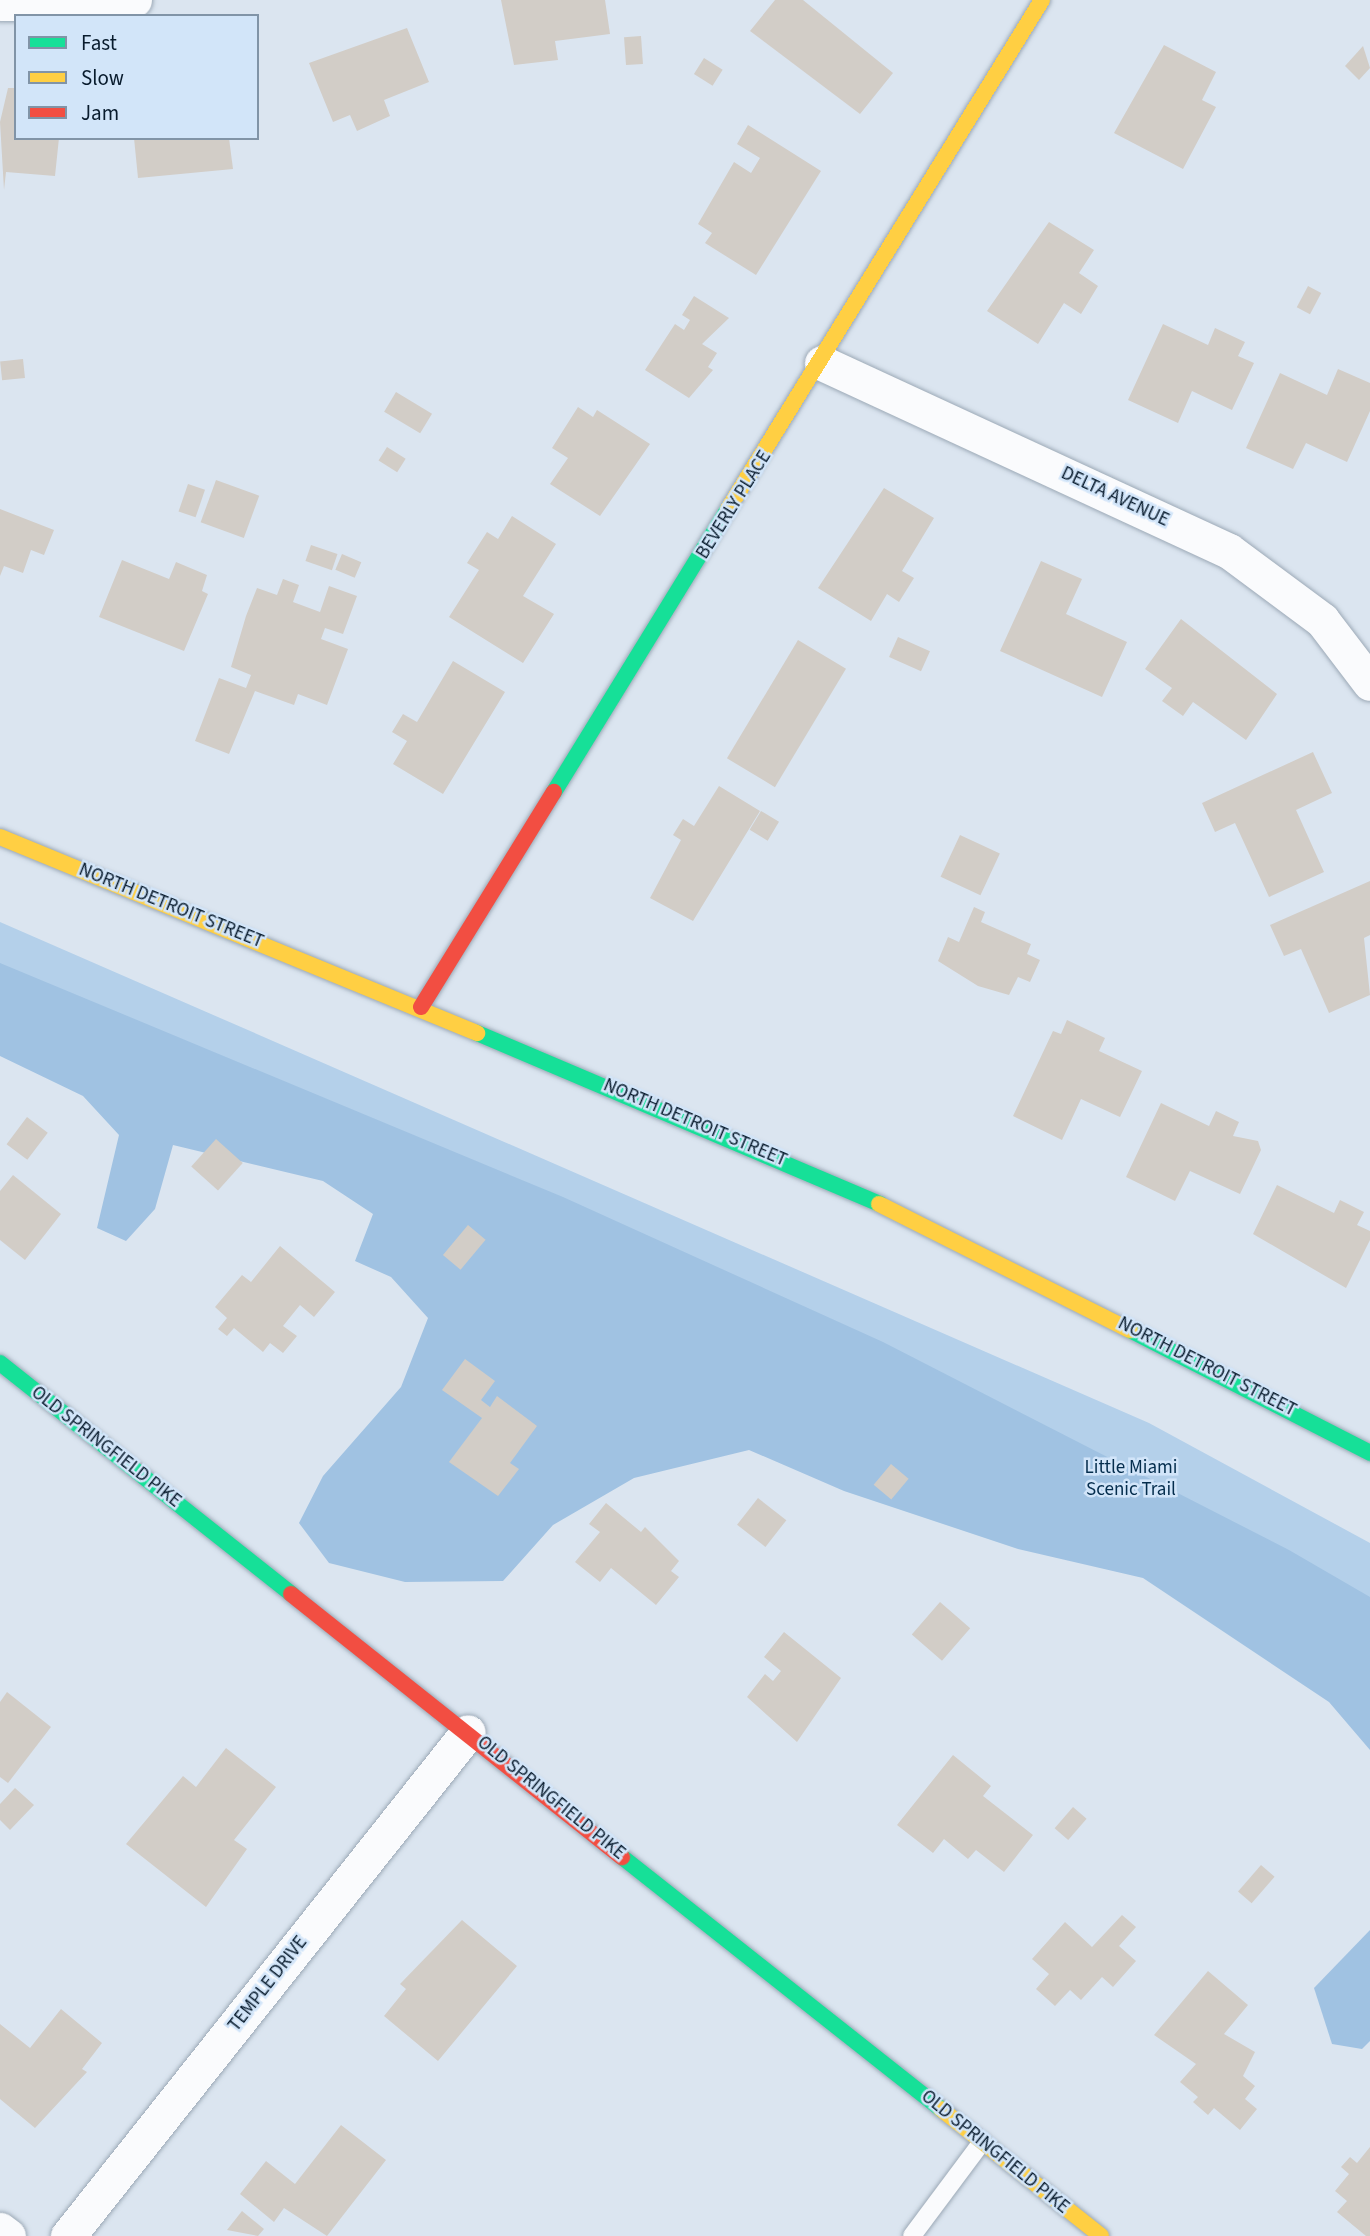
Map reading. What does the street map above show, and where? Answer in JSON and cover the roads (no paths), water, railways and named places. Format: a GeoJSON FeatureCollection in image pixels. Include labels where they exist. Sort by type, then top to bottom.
{"type":"FeatureCollection","features":[{"type":"Feature","properties":{"kind":"main road","name":"BEVERLY PLACE"},"geometry":{"type":"LineString","coordinates":[[421,1007],[822,363],[1042,0]]}},
{"type":"Feature","properties":{"kind":"main road","name":"NORTH DETROIT STREET"},"geometry":{"type":"LineString","coordinates":[[0,837],[421,1007],[940,1232],[1370,1453]]}},
{"type":"Feature","properties":{"kind":"main road","name":"OLD SPRINGFIELD PIKE"},"geometry":{"type":"LineString","coordinates":[[0,1363],[1101,2236]]}},
{"type":"Feature","properties":{"kind":"street"},"geometry":{"type":"LineString","coordinates":[[0,3],[134,0]]}},
{"type":"Feature","properties":{"kind":"street","name":"DELTA AVENUE"},"geometry":{"type":"LineString","coordinates":[[822,363],[1229,551],[1322,620],[1370,683]]}},
{"type":"Feature","properties":{"kind":"street","name":"TEMPLE DRIVE"},"geometry":{"type":"LineString","coordinates":[[68,2236],[468,1732]]}},
{"type":"Feature","properties":{"kind":"street"},"geometry":{"type":"LineString","coordinates":[[0,2231],[8,2236]]}},
{"type":"Feature","properties":{"kind":"lane"},"geometry":{"type":"LineString","coordinates":[[912,2236],[982,2142]]}},
{"type":"Feature","properties":{"kind":"park label","name":"Little Miami Scenic Trail"},"geometry":{"type":"Point","coordinates":[1131,1479]}}]}
